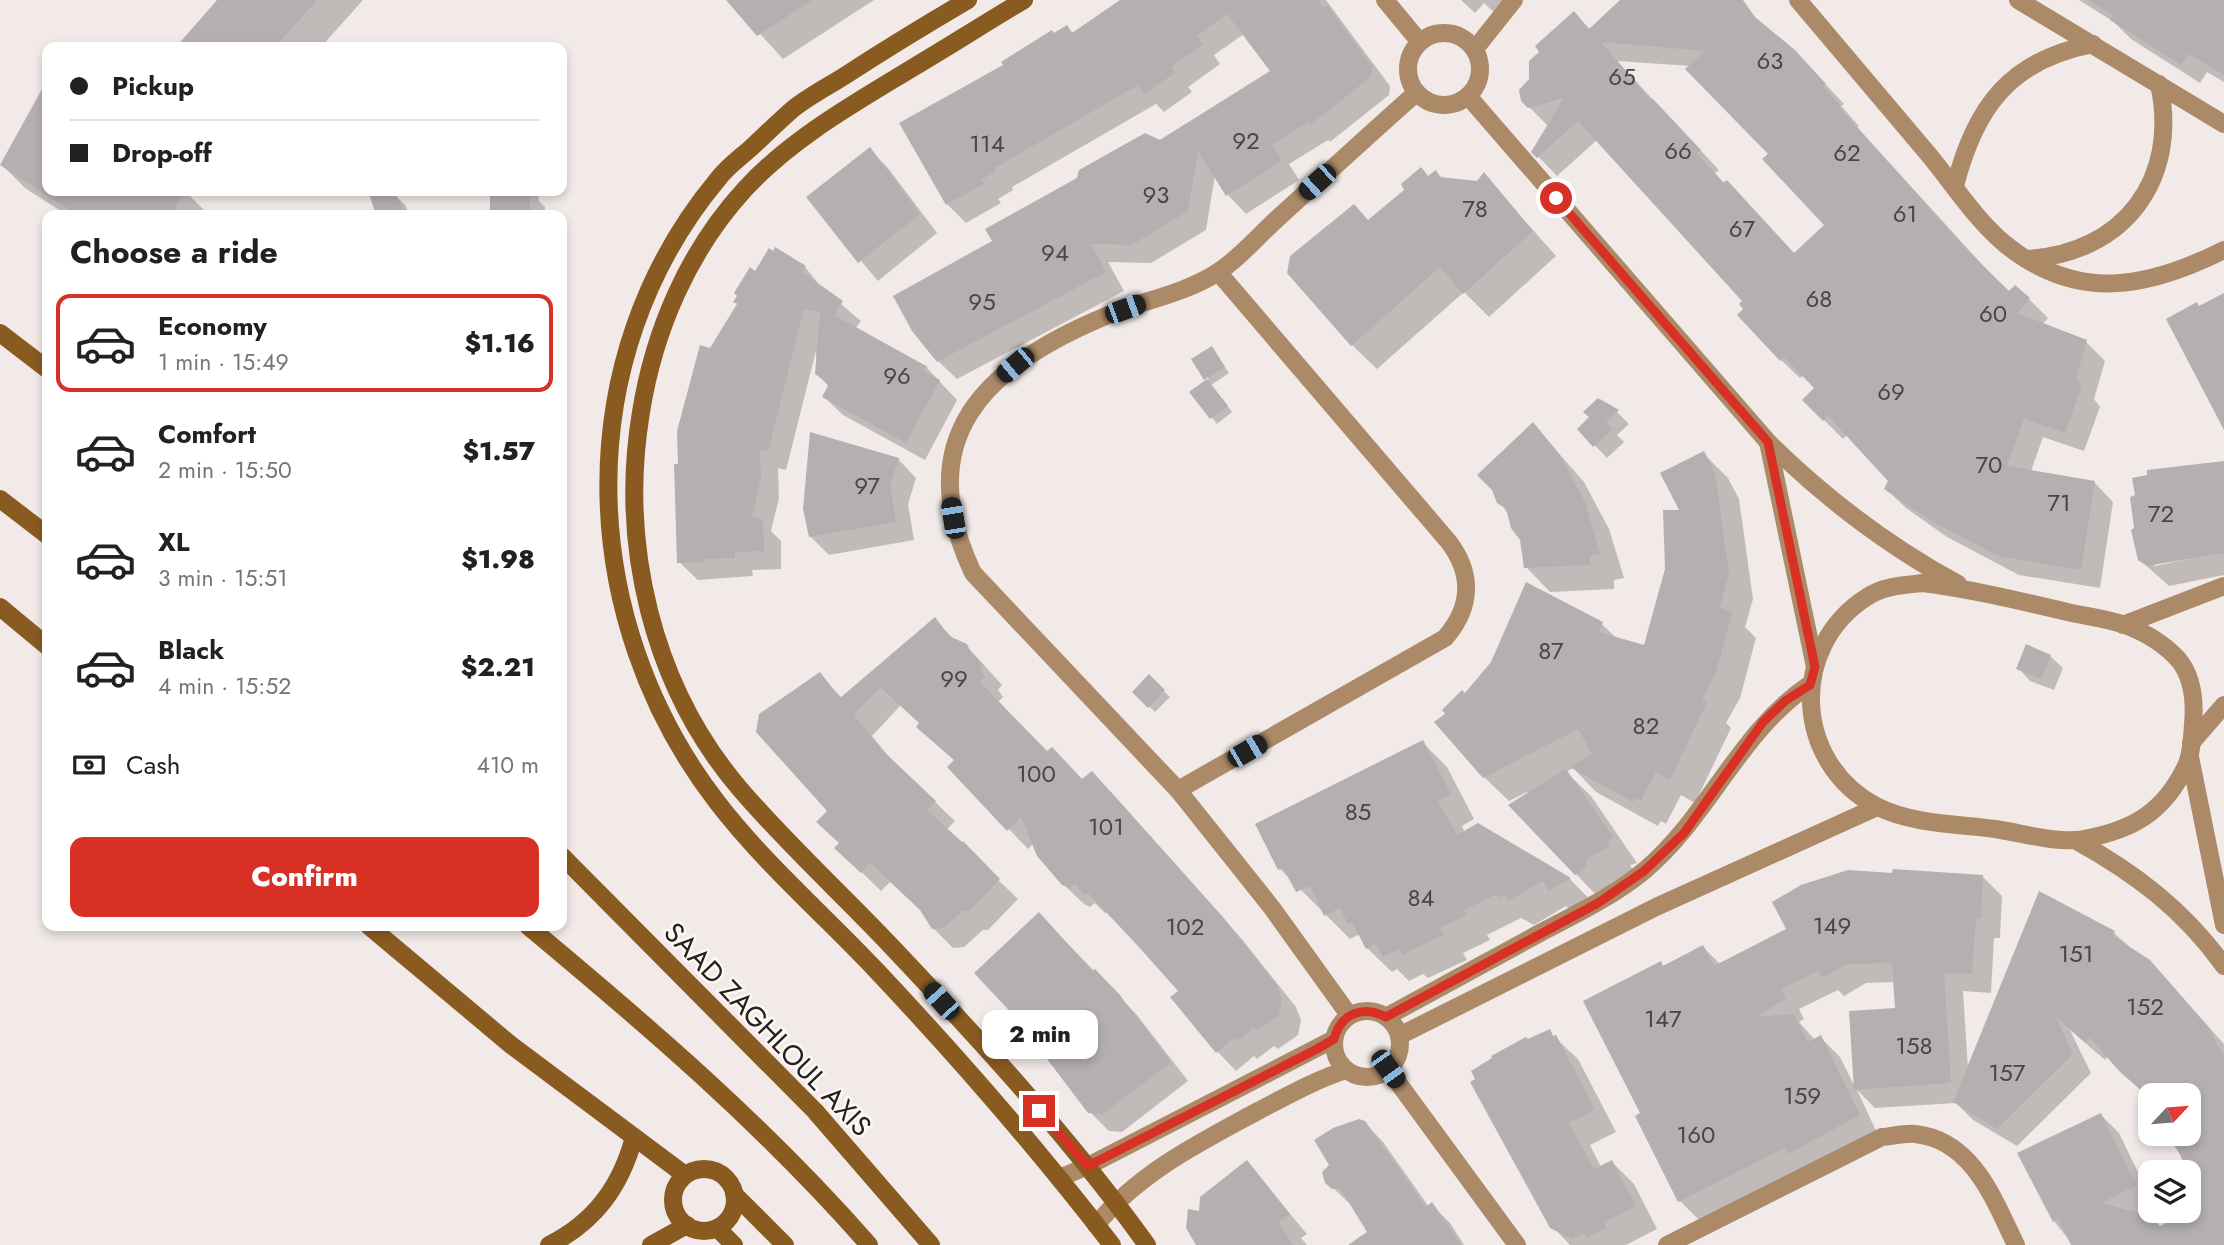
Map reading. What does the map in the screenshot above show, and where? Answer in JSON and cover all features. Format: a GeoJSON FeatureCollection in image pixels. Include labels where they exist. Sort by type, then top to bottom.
{"type":"FeatureCollection","features":[{"type":"Feature","properties":{"kind":"street"},"geometry":{"type":"LineString","coordinates":[[968,0],[795,107],[719,178],[669,249],[642,305],[622,365],[607,454],[608,512],[614,564],[633,640],[661,712],[686,758],[748,841],[873,967],[1059,1178],[1112,1245]]}},
{"type":"Feature","properties":{"kind":"street"},"geometry":{"type":"LineString","coordinates":[[1024,0],[822,124],[746,188],[717,223],[689,267],[648,369],[633,455],[633,507],[647,608],[682,699],[706,741],[738,787],[893,948],[1088,1166],[1147,1245]]}},
{"type":"Feature","properties":{"kind":"street"},"geometry":{"type":"LineString","coordinates":[[1385,0],[1419,41]]}},
{"type":"Feature","properties":{"kind":"street"},"geometry":{"type":"LineString","coordinates":[[1475,49],[1514,0]]}},
{"type":"Feature","properties":{"kind":"street"},"geometry":{"type":"LineString","coordinates":[[1798,0],[1987,226],[2026,259],[2071,278],[2118,284],[2164,277],[2224,250]]}},
{"type":"Feature","properties":{"kind":"street"},"geometry":{"type":"LineString","coordinates":[[2018,0],[2224,124]]}},
{"type":"Feature","properties":{"kind":"street"},"geometry":{"type":"LineString","coordinates":[[1449,32],[1459,35],[1475,49],[1479,59],[1479,79],[1468,96],[1458,103],[1436,105],[1416,93],[1407,72],[1408,61],[1419,41],[1428,35],[1449,32]]}},
{"type":"Feature","properties":{"kind":"street"},"geometry":{"type":"LineString","coordinates":[[1955,187],[1968,141],[1983,113],[2002,89],[2035,63],[2094,44]]}},
{"type":"Feature","properties":{"kind":"street"},"geometry":{"type":"LineString","coordinates":[[2026,259],[2058,256],[2088,246],[2107,235],[2137,206],[2153,178],[2163,147],[2163,105],[2159,84]]}},
{"type":"Feature","properties":{"kind":"street"},"geometry":{"type":"LineString","coordinates":[[1349,1015],[1272,908],[1178,790],[973,573],[956,537],[950,498],[952,450],[964,421],[986,388],[1015,365],[1048,343],[1106,316],[1218,272],[1416,93]]}},
{"type":"Feature","properties":{"kind":"street"},"geometry":{"type":"LineString","coordinates":[[1468,96],[1768,442],[1813,486],[1861,525],[1913,559],[1968,589]]}},
{"type":"Feature","properties":{"kind":"street"},"geometry":{"type":"LineString","coordinates":[[1178,790],[1445,638],[1457,624],[1468,590],[1462,564],[1448,541],[1218,272]]}},
{"type":"Feature","properties":{"kind":"street"},"geometry":{"type":"LineString","coordinates":[[0,333],[42,365]]}},
{"type":"Feature","properties":{"kind":"street"},"geometry":{"type":"LineString","coordinates":[[1768,442],[1812,676],[1812,722],[1825,757],[1847,786],[1877,807],[1912,818],[2075,841],[2123,866],[2166,899],[2204,939],[2224,966]]}},
{"type":"Feature","properties":{"kind":"street"},"geometry":{"type":"LineString","coordinates":[[0,499],[42,531]]}},
{"type":"Feature","properties":{"kind":"street"},"geometry":{"type":"LineString","coordinates":[[1386,1017],[1598,903],[1644,871],[1684,833],[1763,722],[1812,676],[1840,619],[1868,596],[1892,587],[1923,583],[1968,589],[2123,625],[2162,645],[2179,661],[2192,687],[2195,710],[2191,750],[2224,925]]}},
{"type":"Feature","properties":{"kind":"street"},"geometry":{"type":"LineString","coordinates":[[2123,625],[2224,586]]}},
{"type":"Feature","properties":{"kind":"street"},"geometry":{"type":"LineString","coordinates":[[0,607],[42,642]]}},
{"type":"Feature","properties":{"kind":"street"},"geometry":{"type":"LineString","coordinates":[[2075,841],[2109,834],[2144,817],[2165,801],[2191,750],[2224,705]]}},
{"type":"Feature","properties":{"kind":"street"},"geometry":{"type":"LineString","coordinates":[[1399,1036],[1656,907],[1877,807]]}},
{"type":"Feature","properties":{"kind":"street","name":"SAAD ZAGHLOUL AXIS"},"geometry":{"type":"LineString","coordinates":[[567,861],[814,1111],[931,1245]]}},
{"type":"Feature","properties":{"kind":"street"},"geometry":{"type":"LineString","coordinates":[[375,931],[492,1030],[685,1175]]}},
{"type":"Feature","properties":{"kind":"street"},"geometry":{"type":"LineString","coordinates":[[533,931],[642,1021],[745,1113],[816,1185],[869,1245]]}},
{"type":"Feature","properties":{"kind":"street"},"geometry":{"type":"LineString","coordinates":[[1368,1010],[1386,1017],[1399,1036],[1400,1048],[1388,1069],[1372,1077],[1354,1075],[1346,1070],[1336,1056],[1336,1029],[1349,1015],[1368,1010]]}},
{"type":"Feature","properties":{"kind":"street"},"geometry":{"type":"LineString","coordinates":[[1059,1178],[1088,1166],[1334,1039]]}},
{"type":"Feature","properties":{"kind":"street"},"geometry":{"type":"LineString","coordinates":[[1388,1069],[1517,1245]]}},
{"type":"Feature","properties":{"kind":"street"},"geometry":{"type":"LineString","coordinates":[[1097,1225],[1117,1202],[1155,1169],[1188,1148],[1323,1078],[1346,1070]]}},
{"type":"Feature","properties":{"kind":"street"},"geometry":{"type":"LineString","coordinates":[[1667,1245],[1882,1137],[1915,1134],[1947,1144],[1972,1164],[2016,1245]]}},
{"type":"Feature","properties":{"kind":"street"},"geometry":{"type":"LineString","coordinates":[[549,1245],[569,1234],[600,1208],[622,1175],[634,1137]]}},
{"type":"Feature","properties":{"kind":"street"},"geometry":{"type":"LineString","coordinates":[[734,1194],[732,1214],[717,1228],[696,1230],[687,1226],[680,1219],[673,1201],[679,1182],[685,1175],[704,1169],[715,1171],[724,1176],[734,1194],[785,1245]]}},
{"type":"Feature","properties":{"kind":"street"},"geometry":{"type":"LineString","coordinates":[[651,1245],[687,1226]]}},
{"type":"Feature","properties":{"kind":"street"},"geometry":{"type":"LineString","coordinates":[[717,1228],[734,1245]]}},
{"type":"Feature","properties":{"kind":"building"},"geometry":{"type":"Polygon","coordinates":[[[217,0],[317,0],[279,42],[180,42],[217,0]]]}},
{"type":"Feature","properties":{"kind":"building"},"geometry":{"type":"Polygon","coordinates":[[[726,0],[812,0],[757,36],[726,0]]]}},
{"type":"Feature","properties":{"kind":"building"},"geometry":{"type":"Polygon","coordinates":[[[1120,0],[1319,0],[1323,7],[1327,5],[1372,66],[1371,77],[1310,125],[1308,122],[1272,145],[1282,161],[1226,196],[1198,151],[1188,211],[1132,245],[1091,244],[1106,272],[937,362],[912,331],[893,296],[992,241],[985,229],[1077,178],[1079,170],[1145,133],[1160,140],[1270,71],[1227,14],[1197,36],[1203,45],[1171,67],[1175,73],[1144,94],[1138,85],[995,168],[996,171],[981,180],[984,184],[946,205],[899,123],[1003,65],[1001,62],[1052,30],[1054,33],[1067,25],[1072,33],[1120,0]]]}},
{"type":"Feature","properties":{"kind":"building"},"geometry":{"type":"Polygon","coordinates":[[[1620,0],[1743,0],[1755,17],[1795,50],[1826,84],[1823,86],[1841,106],[1839,107],[1963,246],[2009,291],[2015,285],[2030,298],[2017,313],[2087,340],[2076,379],[2082,386],[2065,433],[2024,419],[2007,466],[2095,481],[2081,570],[1998,556],[1926,518],[1884,489],[1888,481],[1828,416],[1823,421],[1802,400],[1814,388],[1784,357],[1780,361],[1737,315],[1743,309],[1739,304],[1742,301],[1578,121],[1537,158],[1531,152],[1564,98],[1528,108],[1521,101],[1519,90],[1529,79],[1529,61],[1539,52],[1535,46],[1574,11],[1589,29],[1620,0]],[[1601,42],[1651,100],[1653,99],[1701,150],[1697,153],[1723,183],[1727,180],[1794,253],[1824,225],[1762,159],[1768,154],[1685,69],[1705,51],[1601,42]]]}},
{"type":"Feature","properties":{"kind":"building"},"geometry":{"type":"Polygon","coordinates":[[[2088,0],[2224,0],[2224,75],[2188,54],[2181,65],[2110,20],[2113,15],[2088,0]]]}},
{"type":"Feature","properties":{"kind":"building"},"geometry":{"type":"Polygon","coordinates":[[[42,89],[42,192],[0,165],[42,89]]]}},
{"type":"Feature","properties":{"kind":"building"},"geometry":{"type":"Polygon","coordinates":[[[870,147],[920,214],[858,263],[806,197],[870,147]]]}},
{"type":"Feature","properties":{"kind":"building"},"geometry":{"type":"Polygon","coordinates":[[[1421,167],[1428,176],[1436,170],[1440,177],[1477,181],[1484,172],[1533,231],[1463,294],[1440,267],[1351,346],[1287,273],[1290,256],[1354,204],[1368,220],[1404,190],[1401,184],[1421,167]]]}},
{"type":"Feature","properties":{"kind":"building"},"geometry":{"type":"Polygon","coordinates":[[[48,196],[182,196],[174,210],[69,210],[48,196]]]}},
{"type":"Feature","properties":{"kind":"building"},"geometry":{"type":"Polygon","coordinates":[[[370,196],[396,196],[403,210],[374,210],[370,196]]]}},
{"type":"Feature","properties":{"kind":"building"},"geometry":{"type":"Polygon","coordinates":[[[490,196],[530,196],[530,210],[490,210],[490,196]]]}},
{"type":"Feature","properties":{"kind":"building"},"geometry":{"type":"Polygon","coordinates":[[[775,247],[806,266],[802,272],[843,301],[834,315],[928,367],[922,370],[940,380],[906,443],[822,397],[829,384],[815,374],[820,312],[804,309],[768,452],[760,450],[761,478],[752,516],[763,520],[764,551],[735,552],[735,558],[677,563],[674,464],[678,464],[677,431],[700,345],[710,348],[737,304],[733,302],[737,296],[734,293],[750,267],[755,271],[769,248],[773,251],[775,247]]]}},
{"type":"Feature","properties":{"kind":"building"},"geometry":{"type":"Polygon","coordinates":[[[2224,293],[2224,430],[2166,319],[2197,302],[2199,306],[2224,293]]]}},
{"type":"Feature","properties":{"kind":"building"},"geometry":{"type":"Polygon","coordinates":[[[1212,346],[1225,367],[1204,380],[1191,359],[1212,346]]]}},
{"type":"Feature","properties":{"kind":"building"},"geometry":{"type":"Polygon","coordinates":[[[1207,379],[1228,406],[1210,419],[1189,392],[1207,379]]]}},
{"type":"Feature","properties":{"kind":"building"},"geometry":{"type":"Polygon","coordinates":[[[1598,398],[1619,410],[1606,422],[1613,429],[1593,447],[1577,429],[1589,417],[1583,412],[1598,398]]]}},
{"type":"Feature","properties":{"kind":"building"},"geometry":{"type":"Polygon","coordinates":[[[1533,422],[1560,455],[1585,502],[1600,554],[1590,556],[1590,565],[1524,568],[1520,540],[1511,528],[1506,509],[1497,503],[1492,490],[1477,475],[1533,422]]]}},
{"type":"Feature","properties":{"kind":"building"},"geometry":{"type":"Polygon","coordinates":[[[810,432],[899,458],[890,485],[896,522],[809,537],[803,509],[810,432]]]}},
{"type":"Feature","properties":{"kind":"building"},"geometry":{"type":"Polygon","coordinates":[[[1704,451],[1715,473],[1729,573],[1720,608],[1732,612],[1716,673],[1702,699],[1707,702],[1670,780],[1656,772],[1641,800],[1636,798],[1633,802],[1570,767],[1592,754],[1578,729],[1483,778],[1434,722],[1445,714],[1442,710],[1462,690],[1465,693],[1491,662],[1526,582],[1603,622],[1599,632],[1644,645],[1665,569],[1663,510],[1679,510],[1660,473],[1704,451]]]}},
{"type":"Feature","properties":{"kind":"building"},"geometry":{"type":"Polygon","coordinates":[[[2224,461],[2224,553],[2147,566],[2138,560],[2131,530],[2134,528],[2130,497],[2135,495],[2132,478],[2147,475],[2147,470],[2224,461]]]}},
{"type":"Feature","properties":{"kind":"building"},"geometry":{"type":"Polygon","coordinates":[[[935,617],[949,636],[967,644],[971,653],[983,665],[980,669],[985,677],[980,682],[1047,751],[1052,747],[1082,779],[1092,771],[1222,916],[1277,985],[1282,999],[1279,1015],[1257,1031],[1254,1027],[1237,1041],[1234,1038],[1216,1053],[1170,997],[1178,991],[1138,946],[1088,893],[1084,895],[1075,884],[1070,888],[1062,885],[1037,856],[1021,817],[1007,831],[947,767],[954,760],[916,727],[919,723],[880,687],[854,715],[881,749],[936,801],[927,810],[963,841],[1000,879],[969,911],[963,911],[944,928],[932,929],[920,910],[870,863],[861,873],[834,848],[839,843],[816,822],[827,811],[756,732],[759,714],[820,672],[840,698],[935,617]]]}},
{"type":"Feature","properties":{"kind":"building"},"geometry":{"type":"Polygon","coordinates":[[[2026,644],[2051,655],[2042,679],[2016,669],[2026,644]]]}},
{"type":"Feature","properties":{"kind":"building"},"geometry":{"type":"Polygon","coordinates":[[[1149,674],[1165,690],[1148,708],[1132,692],[1149,674]]]}},
{"type":"Feature","properties":{"kind":"building"},"geometry":{"type":"Polygon","coordinates":[[[1423,740],[1451,794],[1438,801],[1457,835],[1478,823],[1571,878],[1548,891],[1543,881],[1508,901],[1504,895],[1499,898],[1497,894],[1464,910],[1467,915],[1440,928],[1443,935],[1402,955],[1399,949],[1383,957],[1376,943],[1366,949],[1352,922],[1348,924],[1340,908],[1324,916],[1310,886],[1296,892],[1283,868],[1278,870],[1255,824],[1423,740]]]}},
{"type":"Feature","properties":{"kind":"building"},"geometry":{"type":"Polygon","coordinates":[[[1566,769],[1614,838],[1607,841],[1610,846],[1587,859],[1585,869],[1575,875],[1508,805],[1566,769]]]}},
{"type":"Feature","properties":{"kind":"building"},"geometry":{"type":"Polygon","coordinates":[[[1893,869],[1983,875],[1981,919],[1976,919],[1972,974],[1944,973],[1951,1083],[1854,1090],[1849,1011],[1895,1008],[1892,963],[1846,964],[1823,978],[1818,971],[1781,989],[1786,999],[1755,1017],[1794,1014],[1808,1042],[1821,1035],[1860,1115],[1788,1154],[1785,1148],[1678,1202],[1635,1116],[1640,1113],[1583,1001],[1661,961],[1663,966],[1703,945],[1714,966],[1786,929],[1772,902],[1801,885],[1848,870],[1892,873],[1893,869]]]}},
{"type":"Feature","properties":{"kind":"building"},"geometry":{"type":"Polygon","coordinates":[[[2039,891],[2115,931],[2113,936],[2150,960],[2209,1028],[2224,1057],[2224,1245],[2071,1245],[2058,1219],[2053,1222],[2017,1153],[2101,1113],[2136,1186],[2101,1203],[2138,1213],[2138,1223],[2157,1223],[2160,1226],[2166,1223],[2201,1223],[2201,1160],[2183,1160],[2175,1146],[2202,1146],[2202,1083],[2138,1083],[2138,1088],[2090,1038],[2085,1042],[2056,1017],[2073,1054],[1997,1129],[1953,1102],[2039,891]]]}},
{"type":"Feature","properties":{"kind":"building"},"geometry":{"type":"Polygon","coordinates":[[[1039,912],[1092,971],[1095,969],[1119,994],[1171,1062],[1103,1114],[1088,1113],[1044,1055],[1048,1052],[974,973],[1039,912]]]}},
{"type":"Feature","properties":{"kind":"building"},"geometry":{"type":"Polygon","coordinates":[[[1550,1029],[1553,1036],[1556,1035],[1595,1110],[1569,1123],[1594,1169],[1612,1160],[1636,1206],[1604,1223],[1606,1228],[1586,1238],[1584,1233],[1572,1239],[1550,1228],[1470,1082],[1475,1079],[1471,1071],[1492,1058],[1491,1056],[1526,1037],[1528,1039],[1550,1029]]]}},
{"type":"Feature","properties":{"kind":"building"},"geometry":{"type":"Polygon","coordinates":[[[1359,1119],[1365,1121],[1426,1207],[1432,1202],[1461,1245],[1348,1245],[1367,1232],[1340,1188],[1332,1189],[1325,1183],[1322,1172],[1329,1165],[1314,1140],[1333,1128],[1359,1119]]]}},
{"type":"Feature","properties":{"kind":"building"},"geometry":{"type":"Polygon","coordinates":[[[1247,1160],[1290,1214],[1278,1223],[1293,1245],[1196,1245],[1186,1228],[1188,1209],[1199,1211],[1200,1197],[1247,1160]]]}},
{"type":"Feature","properties":{"kind":"route"},"geometry":{"type":"LineString","coordinates":[[1039,1111],[1088,1166],[1317,1049],[1334,1039],[1336,1029],[1349,1015],[1368,1010],[1386,1017],[1598,903],[1644,871],[1684,833],[1763,722],[1785,701],[1810,685],[1815,667],[1768,442],[1556,198]]}}]}
